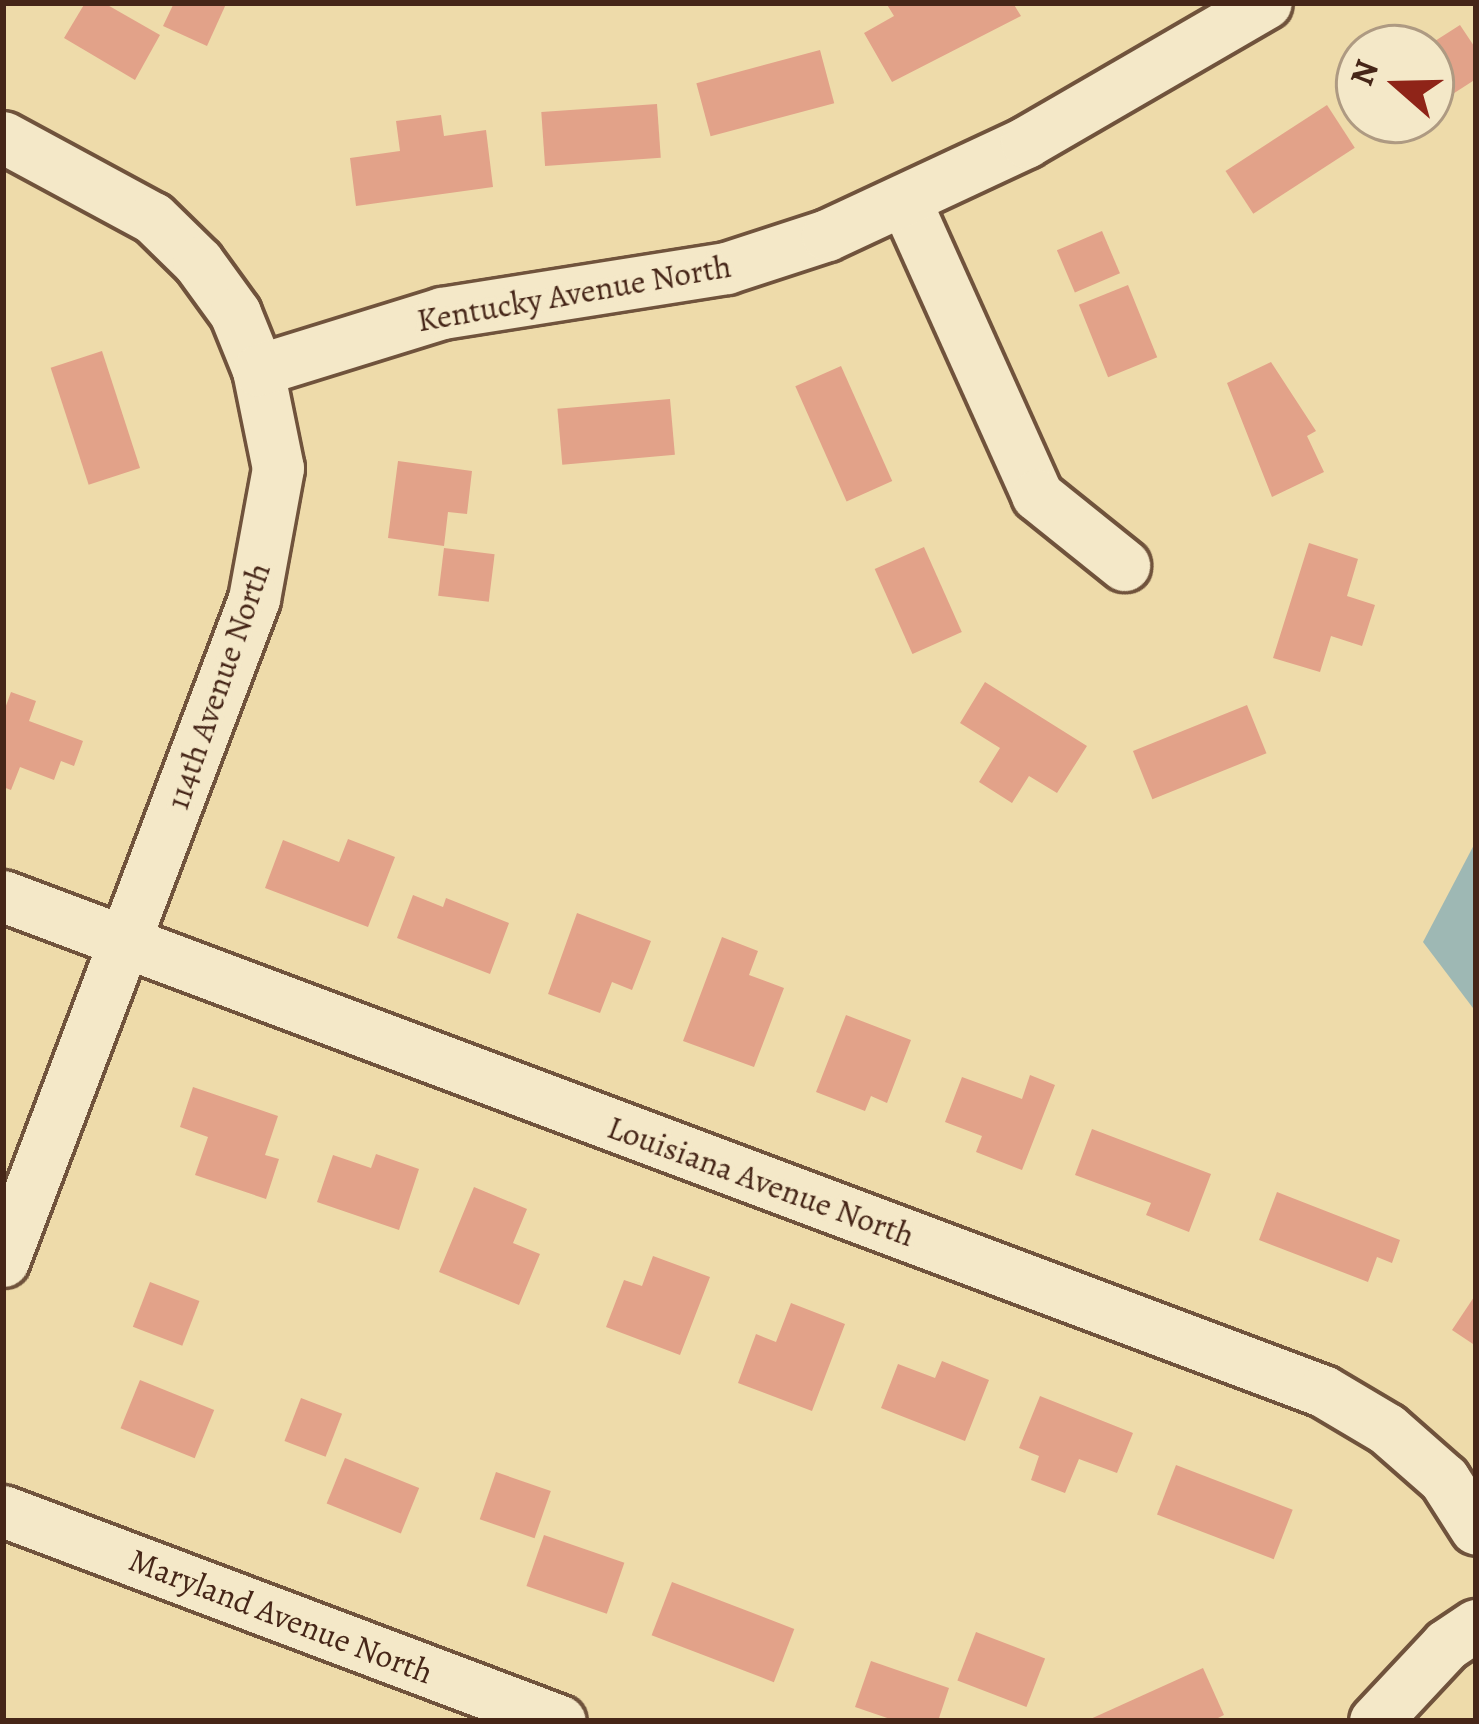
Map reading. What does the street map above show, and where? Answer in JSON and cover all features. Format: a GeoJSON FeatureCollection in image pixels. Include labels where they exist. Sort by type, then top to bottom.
{"type":"FeatureCollection","features":[{"type":"Feature","properties":{"kind":"street","name":"Kentucky Avenue North"},"geometry":{"type":"LineString","coordinates":[[258,370],[442,313],[726,268],[906,203],[1266,3]]}},
{"type":"Feature","properties":{"kind":"street","name":"114th Avenue North"},"geometry":{"type":"LineString","coordinates":[[3,137],[153,218],[235,313],[258,370],[278,468],[271,530],[254,599],[3,1261]]}},
{"type":"Feature","properties":{"kind":"street"},"geometry":{"type":"LineString","coordinates":[[906,203],[1037,495],[1124,565]]}},
{"type":"Feature","properties":{"kind":"street","name":"Louisiana Avenue North"},"geometry":{"type":"LineString","coordinates":[[3,896],[1323,1391],[1388,1430],[1444,1479],[1476,1529]]}},
{"type":"Feature","properties":{"kind":"street","name":"Maryland Avenue North"},"geometry":{"type":"LineString","coordinates":[[3,1511],[560,1721]]}},
{"type":"Feature","properties":{"kind":"street"},"geometry":{"type":"LineString","coordinates":[[1375,1721],[1446,1645],[1476,1625]]}},
{"type":"Feature","properties":{"kind":"water"},"geometry":{"type":"Polygon","coordinates":[[[1476,841],[1476,1012],[1423,942],[1476,841]]]}},
{"type":"Feature","properties":{"kind":"building"},"geometry":{"type":"Polygon","coordinates":[[[85,3],[104,3],[160,35],[135,80],[64,38],[85,3]]]}},
{"type":"Feature","properties":{"kind":"building"},"geometry":{"type":"Polygon","coordinates":[[[174,3],[226,4],[207,46],[163,26],[174,3]]]}},
{"type":"Feature","properties":{"kind":"building"},"geometry":{"type":"Polygon","coordinates":[[[886,3],[1013,3],[1021,16],[892,82],[864,33],[894,16],[886,3]]]}},
{"type":"Feature","properties":{"kind":"building"},"geometry":{"type":"Polygon","coordinates":[[[1460,25],[1476,49],[1476,79],[1455,93],[1455,28],[1460,25]]]}},
{"type":"Feature","properties":{"kind":"building"},"geometry":{"type":"Polygon","coordinates":[[[820,50],[834,103],[711,136],[696,83],[820,50]]]}},
{"type":"Feature","properties":{"kind":"building"},"geometry":{"type":"Polygon","coordinates":[[[657,104],[661,158],[545,166],[541,112],[657,104]]]}},
{"type":"Feature","properties":{"kind":"building"},"geometry":{"type":"Polygon","coordinates":[[[1327,105],[1335,117],[1335,144],[1355,148],[1253,214],[1226,171],[1327,105]]]}},
{"type":"Feature","properties":{"kind":"building"},"geometry":{"type":"Polygon","coordinates":[[[441,115],[444,136],[486,130],[493,187],[356,206],[350,158],[400,151],[396,121],[441,115]]]}},
{"type":"Feature","properties":{"kind":"building"},"geometry":{"type":"Polygon","coordinates":[[[1102,231],[1120,273],[1075,292],[1057,250],[1102,231]]]}},
{"type":"Feature","properties":{"kind":"building"},"geometry":{"type":"Polygon","coordinates":[[[1128,285],[1157,357],[1108,377],[1079,305],[1128,285]]]}},
{"type":"Feature","properties":{"kind":"building"},"geometry":{"type":"Polygon","coordinates":[[[102,351],[140,468],[89,485],[51,368],[102,351]]]}},
{"type":"Feature","properties":{"kind":"building"},"geometry":{"type":"Polygon","coordinates":[[[1271,362],[1316,431],[1307,436],[1324,472],[1272,497],[1227,383],[1271,362]]]}},
{"type":"Feature","properties":{"kind":"building"},"geometry":{"type":"Polygon","coordinates":[[[841,366],[892,481],[847,501],[795,386],[841,366]]]}},
{"type":"Feature","properties":{"kind":"building"},"geometry":{"type":"Polygon","coordinates":[[[670,399],[675,455],[562,465],[557,409],[670,399]]]}},
{"type":"Feature","properties":{"kind":"building"},"geometry":{"type":"Polygon","coordinates":[[[398,461],[472,471],[467,514],[448,512],[444,546],[388,538],[398,461]]]}},
{"type":"Feature","properties":{"kind":"building"},"geometry":{"type":"Polygon","coordinates":[[[1309,543],[1358,559],[1347,596],[1375,605],[1362,646],[1331,636],[1320,672],[1273,658],[1309,543]]]}},
{"type":"Feature","properties":{"kind":"building"},"geometry":{"type":"Polygon","coordinates":[[[924,547],[962,632],[912,654],[875,569],[924,547]]]}},
{"type":"Feature","properties":{"kind":"building"},"geometry":{"type":"Polygon","coordinates":[[[444,548],[495,554],[489,602],[438,596],[444,548]]]}},
{"type":"Feature","properties":{"kind":"building"},"geometry":{"type":"Polygon","coordinates":[[[985,682],[1087,746],[1057,793],[1029,776],[1012,803],[979,782],[1000,748],[960,723],[985,682]]]}},
{"type":"Feature","properties":{"kind":"building"},"geometry":{"type":"Polygon","coordinates":[[[11,692],[36,701],[29,721],[83,741],[74,766],[61,761],[54,780],[20,767],[11,790],[3,787],[3,714],[11,692]]]}},
{"type":"Feature","properties":{"kind":"building"},"geometry":{"type":"Polygon","coordinates":[[[1247,705],[1266,753],[1152,799],[1133,751],[1247,705]]]}},
{"type":"Feature","properties":{"kind":"building"},"geometry":{"type":"Polygon","coordinates":[[[348,839],[395,857],[368,927],[265,888],[283,840],[339,862],[348,839]]]}},
{"type":"Feature","properties":{"kind":"building"},"geometry":{"type":"Polygon","coordinates":[[[413,895],[443,907],[446,898],[509,923],[490,974],[397,938],[413,895]]]}},
{"type":"Feature","properties":{"kind":"building"},"geometry":{"type":"Polygon","coordinates":[[[577,913],[651,941],[632,990],[612,982],[600,1013],[548,994],[577,913]]]}},
{"type":"Feature","properties":{"kind":"building"},"geometry":{"type":"Polygon","coordinates":[[[722,937],[758,951],[749,975],[784,988],[754,1067],[683,1041],[722,937]]]}},
{"type":"Feature","properties":{"kind":"building"},"geometry":{"type":"Polygon","coordinates":[[[846,1015],[911,1040],[887,1103],[871,1096],[865,1111],[816,1092],[846,1015]]]}},
{"type":"Feature","properties":{"kind":"building"},"geometry":{"type":"Polygon","coordinates":[[[1030,1075],[1055,1085],[1022,1170],[976,1152],[982,1136],[945,1122],[962,1077],[1022,1099],[1030,1075]]]}},
{"type":"Feature","properties":{"kind":"building"},"geometry":{"type":"Polygon","coordinates":[[[193,1087],[278,1116],[265,1155],[279,1159],[266,1199],[195,1175],[208,1137],[180,1127],[193,1087]]]}},
{"type":"Feature","properties":{"kind":"building"},"geometry":{"type":"Polygon","coordinates":[[[1092,1129],[1211,1174],[1189,1232],[1146,1215],[1151,1203],[1075,1175],[1092,1129]]]}},
{"type":"Feature","properties":{"kind":"building"},"geometry":{"type":"Polygon","coordinates":[[[376,1154],[419,1169],[399,1230],[317,1202],[333,1155],[371,1168],[376,1154]]]}},
{"type":"Feature","properties":{"kind":"building"},"geometry":{"type":"Polygon","coordinates":[[[474,1187],[527,1209],[513,1243],[540,1254],[519,1305],[439,1272],[474,1187]]]}},
{"type":"Feature","properties":{"kind":"building"},"geometry":{"type":"Polygon","coordinates":[[[1277,1192],[1400,1240],[1392,1263],[1377,1257],[1368,1282],[1259,1240],[1277,1192]]]}},
{"type":"Feature","properties":{"kind":"building"},"geometry":{"type":"Polygon","coordinates":[[[653,1256],[710,1277],[680,1355],[606,1327],[624,1280],[642,1286],[653,1256]]]}},
{"type":"Feature","properties":{"kind":"building"},"geometry":{"type":"Polygon","coordinates":[[[150,1282],[199,1301],[182,1346],[133,1327],[150,1282]]]}},
{"type":"Feature","properties":{"kind":"building"},"geometry":{"type":"Polygon","coordinates":[[[1476,1294],[1476,1346],[1452,1330],[1476,1294]]]}},
{"type":"Feature","properties":{"kind":"building"},"geometry":{"type":"Polygon","coordinates":[[[791,1303],[845,1324],[812,1411],[738,1383],[756,1334],[776,1342],[791,1303]]]}},
{"type":"Feature","properties":{"kind":"building"},"geometry":{"type":"Polygon","coordinates":[[[942,1361],[989,1380],[965,1441],[881,1408],[898,1364],[935,1378],[942,1361]]]}},
{"type":"Feature","properties":{"kind":"building"},"geometry":{"type":"Polygon","coordinates":[[[140,1380],[214,1410],[195,1458],[121,1428],[140,1380]]]}},
{"type":"Feature","properties":{"kind":"building"},"geometry":{"type":"Polygon","coordinates":[[[1040,1396],[1133,1433],[1117,1473],[1079,1459],[1065,1493],[1031,1480],[1039,1456],[1019,1448],[1040,1396]]]}},
{"type":"Feature","properties":{"kind":"building"},"geometry":{"type":"Polygon","coordinates":[[[301,1398],[342,1414],[326,1457],[285,1441],[301,1398]]]}},
{"type":"Feature","properties":{"kind":"building"},"geometry":{"type":"Polygon","coordinates":[[[345,1458],[419,1488],[401,1533],[327,1503],[345,1458]]]}},
{"type":"Feature","properties":{"kind":"building"},"geometry":{"type":"Polygon","coordinates":[[[1176,1465],[1293,1510],[1274,1559],[1157,1514],[1176,1465]]]}},
{"type":"Feature","properties":{"kind":"building"},"geometry":{"type":"Polygon","coordinates":[[[496,1472],[551,1491],[535,1538],[480,1519],[496,1472]]]}},
{"type":"Feature","properties":{"kind":"building"},"geometry":{"type":"Polygon","coordinates":[[[544,1535],[624,1563],[607,1614],[526,1586],[544,1535]]]}},
{"type":"Feature","properties":{"kind":"building"},"geometry":{"type":"Polygon","coordinates":[[[672,1582],[794,1629],[774,1682],[652,1635],[672,1582]]]}},
{"type":"Feature","properties":{"kind":"building"},"geometry":{"type":"Polygon","coordinates":[[[976,1632],[1045,1659],[1026,1707],[957,1681],[976,1632]]]}},
{"type":"Feature","properties":{"kind":"building"},"geometry":{"type":"Polygon","coordinates":[[[871,1661],[949,1688],[938,1721],[896,1721],[855,1707],[871,1661]]]}},
{"type":"Feature","properties":{"kind":"building"},"geometry":{"type":"Polygon","coordinates":[[[1203,1668],[1224,1715],[1212,1721],[1086,1721],[1203,1668]]]}}]}
